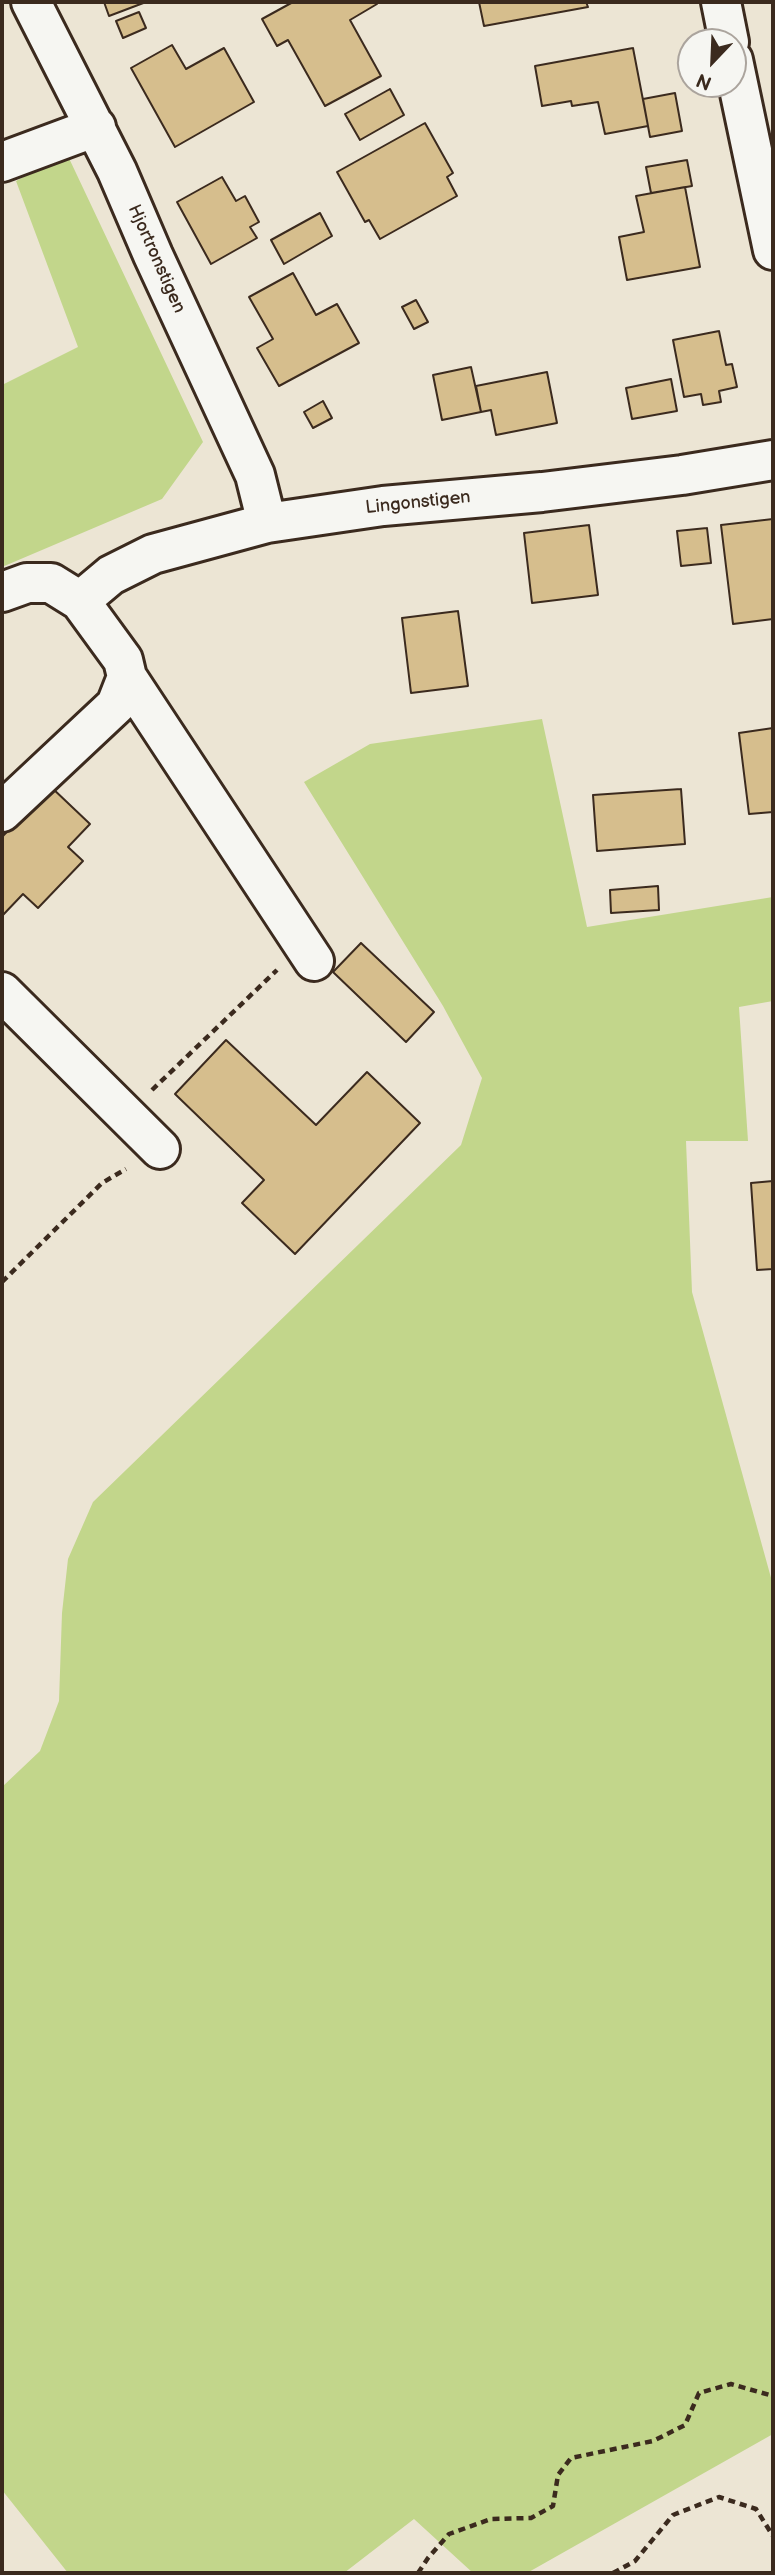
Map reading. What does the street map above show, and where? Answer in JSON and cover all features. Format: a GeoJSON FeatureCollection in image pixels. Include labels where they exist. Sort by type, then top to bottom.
{"type":"FeatureCollection","features":[{"type":"Feature","properties":{"kind":"street","name":"Hjortronstigen"},"geometry":{"type":"LineString","coordinates":[[31,2],[96,127],[255,475],[267,523]]}},
{"type":"Feature","properties":{"kind":"street"},"geometry":{"type":"LineString","coordinates":[[721,2],[726,28]]}},
{"type":"Feature","properties":{"kind":"street"},"geometry":{"type":"LineString","coordinates":[[741,98],[773,250]]}},
{"type":"Feature","properties":{"kind":"street"},"geometry":{"type":"LineString","coordinates":[[2,162],[96,127]]}},
{"type":"Feature","properties":{"kind":"street","name":"Lingonstigen"},"geometry":{"type":"LineString","coordinates":[[80,601],[111,575],[153,554],[267,523],[383,506],[542,492],[657,478],[773,460]]}},
{"type":"Feature","properties":{"kind":"street"},"geometry":{"type":"LineString","coordinates":[[2,592],[27,583],[51,583],[80,601],[123,660],[127,677],[309,953]]}},
{"type":"Feature","properties":{"kind":"street"},"geometry":{"type":"LineString","coordinates":[[2,812],[116,705],[127,677]]}},
{"type":"Feature","properties":{"kind":"street"},"geometry":{"type":"LineString","coordinates":[[2,992],[149,1138]]}},
{"type":"Feature","properties":{"kind":"path"},"geometry":{"type":"LineString","coordinates":[[2,1282],[149,1138],[153,1089],[309,953]]}},
{"type":"Feature","properties":{"kind":"path"},"geometry":{"type":"LineString","coordinates":[[418,2573],[449,2533],[491,2519],[531,2518],[553,2506],[558,2475],[571,2458],[653,2441],[685,2424],[699,2393],[731,2384],[773,2396]]}},
{"type":"Feature","properties":{"kind":"path"},"geometry":{"type":"LineString","coordinates":[[613,2573],[635,2561],[673,2515],[719,2497],[756,2509],[773,2536]]}},
{"type":"Feature","properties":{"kind":"green space"},"geometry":{"type":"Polygon","coordinates":[[[67,154],[203,442],[162,499],[2,567],[2,385],[78,347],[16,181],[67,154]]]}},
{"type":"Feature","properties":{"kind":"green space"},"geometry":{"type":"Polygon","coordinates":[[[542,719],[587,927],[773,897],[773,1001],[739,1007],[748,1141],[686,1141],[692,1292],[773,1585],[773,2434],[527,2573],[473,2573],[414,2519],[344,2573],[68,2573],[2,2490],[2,1787],[40,1751],[59,1701],[62,1613],[68,1559],[93,1502],[461,1145],[482,1078],[443,1006],[304,782],[370,744],[542,719]]]}},
{"type":"Feature","properties":{"kind":"building"},"geometry":{"type":"Polygon","coordinates":[[[104,2],[146,2],[109,16],[104,2]]]}},
{"type":"Feature","properties":{"kind":"building"},"geometry":{"type":"Polygon","coordinates":[[[293,2],[376,2],[377,4],[350,20],[381,76],[325,106],[288,40],[277,46],[262,19],[293,2]]]}},
{"type":"Feature","properties":{"kind":"building"},"geometry":{"type":"Polygon","coordinates":[[[479,2],[586,2],[588,7],[484,26],[479,2]]]}},
{"type":"Feature","properties":{"kind":"building"},"geometry":{"type":"Polygon","coordinates":[[[139,12],[146,28],[123,38],[116,21],[139,12]]]}},
{"type":"Feature","properties":{"kind":"building"},"geometry":{"type":"Polygon","coordinates":[[[172,45],[186,69],[224,48],[254,102],[175,147],[131,68],[172,45]]]}},
{"type":"Feature","properties":{"kind":"building"},"geometry":{"type":"Polygon","coordinates":[[[633,48],[648,126],[605,134],[598,102],[572,106],[571,101],[542,106],[535,66],[633,48]]]}},
{"type":"Feature","properties":{"kind":"building"},"geometry":{"type":"Polygon","coordinates":[[[390,89],[404,115],[360,140],[345,114],[390,89]]]}},
{"type":"Feature","properties":{"kind":"building"},"geometry":{"type":"Polygon","coordinates":[[[675,93],[682,131],[650,137],[643,99],[675,93]]]}},
{"type":"Feature","properties":{"kind":"building"},"geometry":{"type":"Polygon","coordinates":[[[425,123],[453,173],[447,177],[457,196],[380,239],[369,220],[365,222],[337,172],[425,123]]]}},
{"type":"Feature","properties":{"kind":"building"},"geometry":{"type":"Polygon","coordinates":[[[687,160],[692,186],[651,193],[646,167],[687,160]]]}},
{"type":"Feature","properties":{"kind":"building"},"geometry":{"type":"Polygon","coordinates":[[[222,177],[236,201],[245,196],[259,222],[250,227],[257,238],[211,264],[177,202],[222,177]]]}},
{"type":"Feature","properties":{"kind":"building"},"geometry":{"type":"Polygon","coordinates":[[[685,187],[700,267],[627,280],[619,237],[644,232],[636,196],[685,187]]]}},
{"type":"Feature","properties":{"kind":"building"},"geometry":{"type":"Polygon","coordinates":[[[320,213],[332,236],[284,264],[271,240],[320,213]]]}},
{"type":"Feature","properties":{"kind":"building"},"geometry":{"type":"Polygon","coordinates":[[[293,273],[316,315],[337,304],[359,343],[279,386],[257,348],[273,339],[249,297],[293,273]]]}},
{"type":"Feature","properties":{"kind":"building"},"geometry":{"type":"Polygon","coordinates":[[[416,300],[428,322],[414,329],[402,307],[416,300]]]}},
{"type":"Feature","properties":{"kind":"building"},"geometry":{"type":"Polygon","coordinates":[[[719,331],[726,365],[732,364],[737,387],[719,391],[721,402],[703,405],[701,394],[684,397],[673,340],[719,331]]]}},
{"type":"Feature","properties":{"kind":"building"},"geometry":{"type":"Polygon","coordinates":[[[471,367],[481,412],[442,420],[433,375],[471,367]]]}},
{"type":"Feature","properties":{"kind":"building"},"geometry":{"type":"Polygon","coordinates":[[[547,372],[557,423],[496,435],[491,410],[481,412],[476,386],[547,372]]]}},
{"type":"Feature","properties":{"kind":"building"},"geometry":{"type":"Polygon","coordinates":[[[671,379],[677,411],[632,419],[626,388],[671,379]]]}},
{"type":"Feature","properties":{"kind":"building"},"geometry":{"type":"Polygon","coordinates":[[[323,401],[332,418],[313,428],[304,412],[323,401]]]}},
{"type":"Feature","properties":{"kind":"building"},"geometry":{"type":"Polygon","coordinates":[[[773,519],[773,619],[733,624],[721,525],[773,519]]]}},
{"type":"Feature","properties":{"kind":"building"},"geometry":{"type":"Polygon","coordinates":[[[589,525],[598,595],[532,603],[524,533],[589,525]]]}},
{"type":"Feature","properties":{"kind":"building"},"geometry":{"type":"Polygon","coordinates":[[[707,528],[711,563],[681,566],[677,531],[707,528]]]}},
{"type":"Feature","properties":{"kind":"building"},"geometry":{"type":"Polygon","coordinates":[[[458,611],[468,686],[411,693],[402,618],[458,611]]]}},
{"type":"Feature","properties":{"kind":"building"},"geometry":{"type":"Polygon","coordinates":[[[773,728],[773,812],[749,814],[739,733],[773,728]]]}},
{"type":"Feature","properties":{"kind":"building"},"geometry":{"type":"Polygon","coordinates":[[[50,786],[90,824],[68,847],[83,861],[38,908],[23,894],[2,916],[2,837],[50,786]]]}},
{"type":"Feature","properties":{"kind":"building"},"geometry":{"type":"Polygon","coordinates":[[[681,789],[685,844],[597,851],[593,795],[681,789]]]}},
{"type":"Feature","properties":{"kind":"building"},"geometry":{"type":"Polygon","coordinates":[[[658,886],[659,910],[611,913],[610,890],[658,886]]]}},
{"type":"Feature","properties":{"kind":"building"},"geometry":{"type":"Polygon","coordinates":[[[361,943],[434,1012],[406,1042],[333,972],[361,943]]]}},
{"type":"Feature","properties":{"kind":"building"},"geometry":{"type":"Polygon","coordinates":[[[226,1040],[316,1125],[367,1072],[420,1123],[295,1254],[242,1203],[264,1180],[175,1094],[226,1040]]]}},
{"type":"Feature","properties":{"kind":"building"},"geometry":{"type":"Polygon","coordinates":[[[773,1181],[773,1269],[757,1270],[751,1183],[773,1181]]]}}]}
